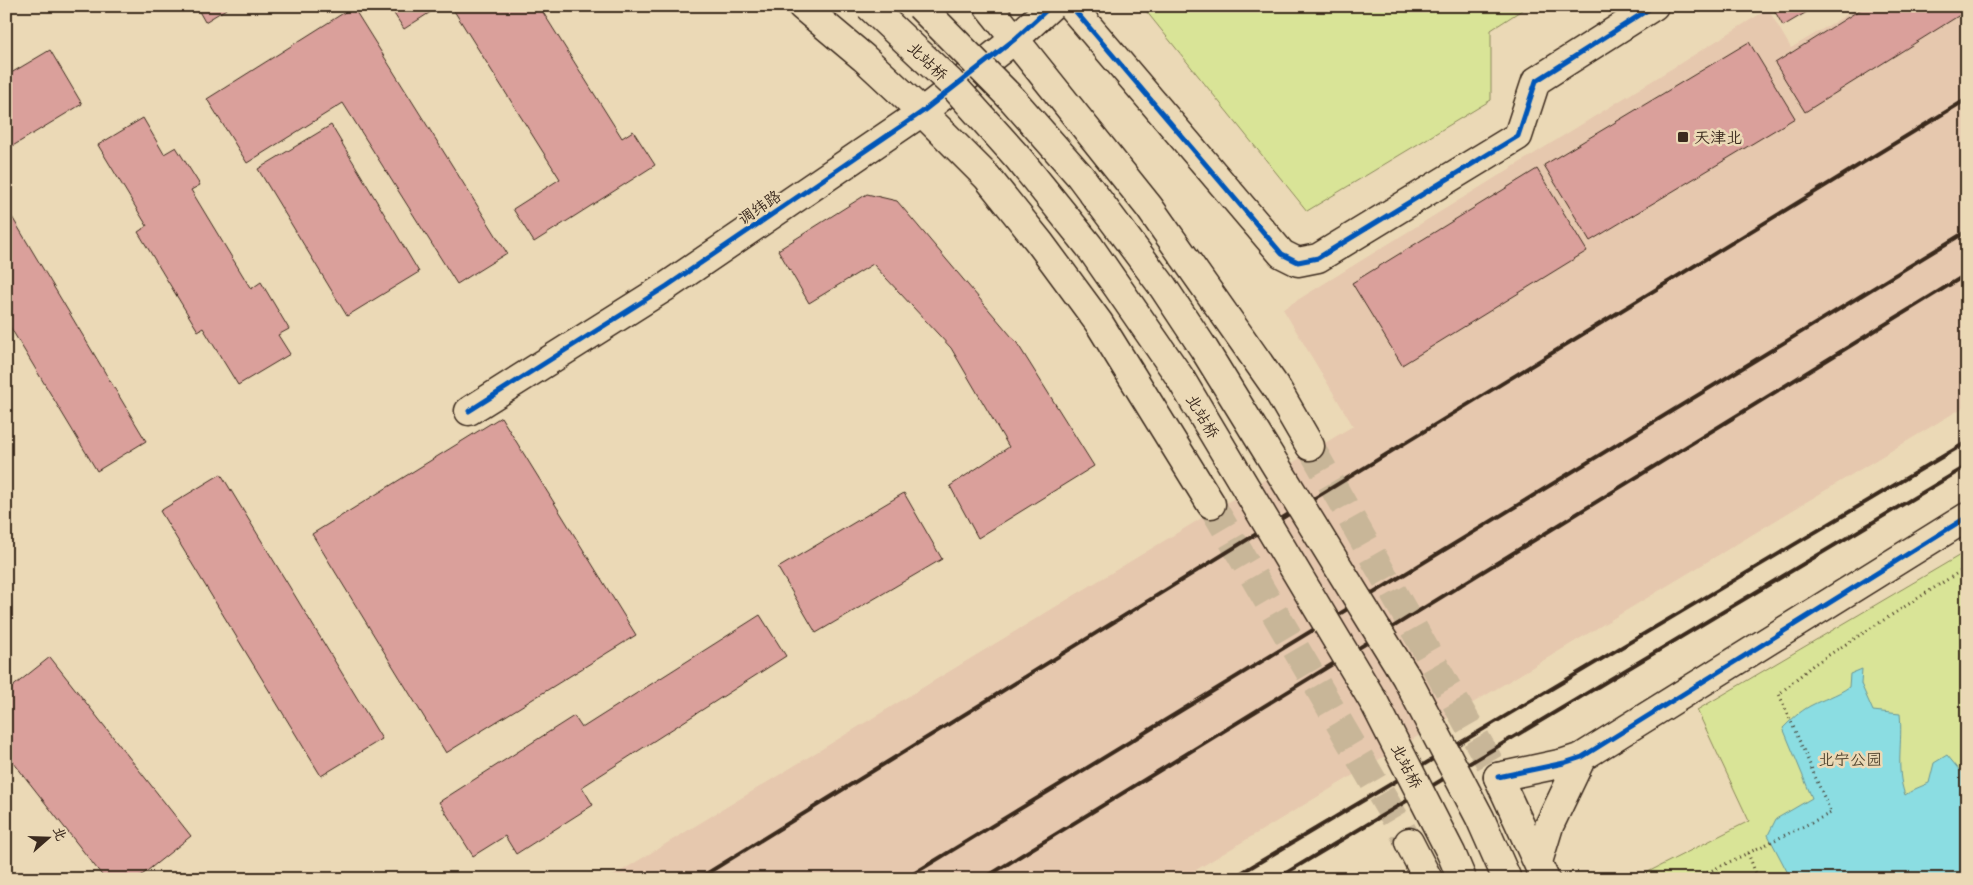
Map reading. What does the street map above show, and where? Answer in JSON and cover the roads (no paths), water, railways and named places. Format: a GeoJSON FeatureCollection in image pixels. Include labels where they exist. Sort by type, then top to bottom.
{"type":"FeatureCollection","features":[{"type":"Feature","properties":{"kind":"main road"},"geometry":{"type":"LineString","coordinates":[[802,6],[864,58],[922,112],[987,178],[1040,243],[1099,323],[1212,504]]}},
{"type":"Feature","properties":{"kind":"main road","name":"北站桥"},"geometry":{"type":"LineString","coordinates":[[869,6],[950,82],[1019,159],[1089,246],[1179,376],[1375,704],[1451,853],[1462,879]]}},
{"type":"Feature","properties":{"kind":"main road","name":"北站桥"},"geometry":{"type":"LineString","coordinates":[[920,6],[1013,100],[1080,176],[1163,287],[1204,349],[1406,677],[1480,818],[1507,879]]}},
{"type":"Feature","properties":{"kind":"main road"},"geometry":{"type":"LineString","coordinates":[[988,6],[1149,207],[1277,389],[1310,446]]}},
{"type":"Feature","properties":{"kind":"main road","name":"调纬路"},"geometry":{"type":"LineString","coordinates":[[469,411],[666,286],[922,112],[1015,39],[1051,6]]}},
{"type":"Feature","properties":{"kind":"main road"},"geometry":{"type":"LineString","coordinates":[[1071,6],[1282,254],[1298,262],[1318,258],[1518,136],[1536,81],[1654,6]]}},
{"type":"Feature","properties":{"kind":"main road"},"geometry":{"type":"LineString","coordinates":[[1542,870],[1498,777],[1564,763],[1582,757],[1967,517]]}},
{"type":"Feature","properties":{"kind":"main road"},"geometry":{"type":"LineString","coordinates":[[1542,870],[1549,826],[1582,757]]}},
{"type":"Feature","properties":{"kind":"main road"},"geometry":{"type":"LineString","coordinates":[[1409,842],[1428,879]]}},
{"type":"Feature","properties":{"kind":"water"},"geometry":{"type":"Polygon","coordinates":[[[1862,669],[1861,684],[1873,711],[1900,714],[1900,775],[1905,795],[1929,783],[1934,763],[1947,755],[1961,772],[1967,769],[1967,879],[1791,879],[1768,835],[1776,819],[1812,798],[1783,728],[1806,708],[1849,687],[1850,674],[1862,669]]]}},
{"type":"Feature","properties":{"kind":"tunnel"},"geometry":{"type":"LineString","coordinates":[[1310,446],[1498,777]]}},
{"type":"Feature","properties":{"kind":"tunnel"},"geometry":{"type":"LineString","coordinates":[[1211,504],[1409,842]]}},
{"type":"Feature","properties":{"kind":"railway"},"geometry":{"type":"LineString","coordinates":[[698,879],[1284,517],[1967,99]]}},
{"type":"Feature","properties":{"kind":"railway"},"geometry":{"type":"LineString","coordinates":[[905,879],[1967,231]]}},
{"type":"Feature","properties":{"kind":"railway"},"geometry":{"type":"LineString","coordinates":[[983,879],[1967,274]]}},
{"type":"Feature","properties":{"kind":"railway"},"geometry":{"type":"LineString","coordinates":[[1231,879],[1967,442]]}},
{"type":"Feature","properties":{"kind":"railway"},"geometry":{"type":"LineString","coordinates":[[1276,879],[1967,466]]}},
{"type":"Feature","properties":{"kind":"place","name":"天津北"},"geometry":{"type":"Point","coordinates":[1683,137]}},
{"type":"Feature","properties":{"kind":"park label","name":"北宁公园"},"geometry":{"type":"Point","coordinates":[1850,759]}}]}
